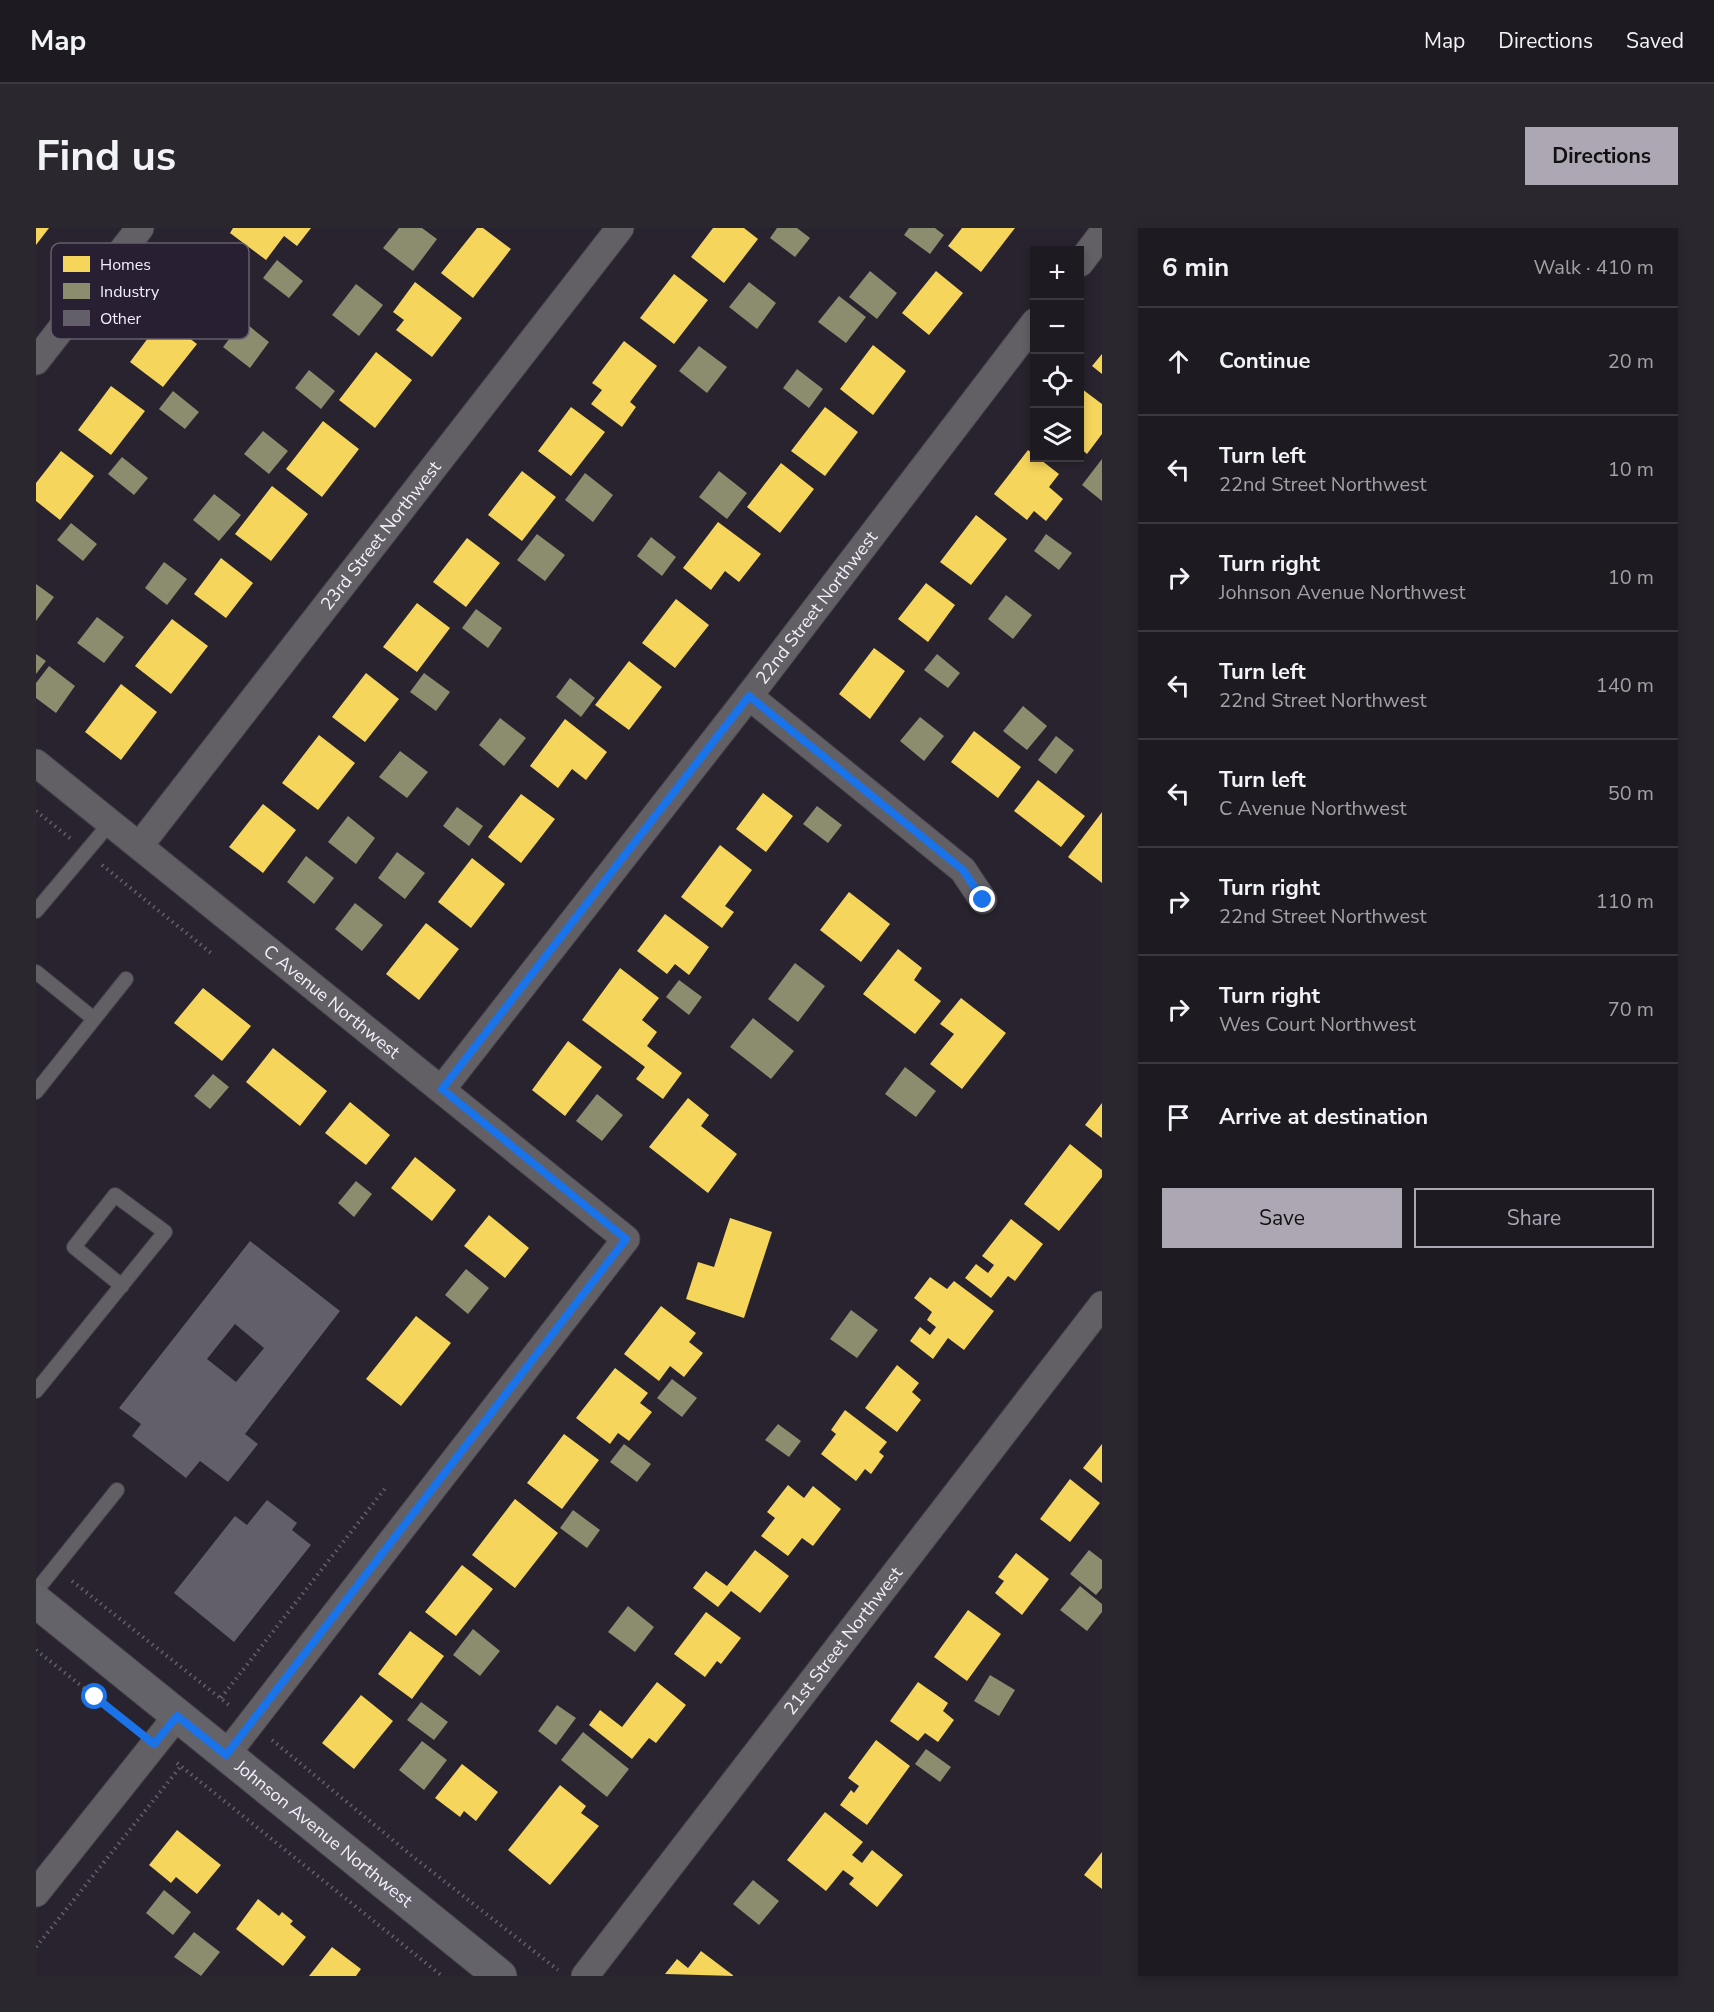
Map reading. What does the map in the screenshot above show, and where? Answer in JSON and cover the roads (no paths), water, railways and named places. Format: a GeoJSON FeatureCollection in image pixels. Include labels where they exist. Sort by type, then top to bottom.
{"type":"FeatureCollection","features":[{"type":"Feature","properties":{"kind":"street"},"geometry":{"type":"LineString","coordinates":[[128,243],[140,228]]}},
{"type":"Feature","properties":{"kind":"street","name":"23rd Street Northwest"},"geometry":{"type":"LineString","coordinates":[[140,845],[620,228]]}},
{"type":"Feature","properties":{"kind":"street"},"geometry":{"type":"LineString","coordinates":[[1084,258],[1102,234]]}},
{"type":"Feature","properties":{"kind":"street","name":"22nd Street Northwest"},"geometry":{"type":"LineString","coordinates":[[442,1089],[749,696],[1030,329]]}},
{"type":"Feature","properties":{"kind":"street"},"geometry":{"type":"LineString","coordinates":[[36,361],[53,339]]}},
{"type":"Feature","properties":{"kind":"street"},"geometry":{"type":"LineString","coordinates":[[749,696],[963,870],[983,900]]}},
{"type":"Feature","properties":{"kind":"street","name":"C Avenue Northwest"},"geometry":{"type":"LineString","coordinates":[[36,763],[626,1239],[226,1755]]}},
{"type":"Feature","properties":{"kind":"street","name":"21st Street Northwest"},"geometry":{"type":"LineString","coordinates":[[585,1976],[1102,1305]]}},
{"type":"Feature","properties":{"kind":"street","name":"Johnson Avenue Northwest"},"geometry":{"type":"LineString","coordinates":[[36,1601],[500,1976]]}},
{"type":"Feature","properties":{"kind":"street"},"geometry":{"type":"LineString","coordinates":[[36,1893],[177,1716]]}},
{"type":"Feature","properties":{"kind":"lane"},"geometry":{"type":"LineString","coordinates":[[36,911],[111,822]]}},
{"type":"Feature","properties":{"kind":"lane"},"geometry":{"type":"LineString","coordinates":[[36,972],[94,1019]]}},
{"type":"Feature","properties":{"kind":"lane"},"geometry":{"type":"LineString","coordinates":[[36,1092],[126,979]]}},
{"type":"Feature","properties":{"kind":"lane"},"geometry":{"type":"LineString","coordinates":[[36,1391],[122,1286],[165,1232],[116,1195],[74,1247],[122,1286]]}},
{"type":"Feature","properties":{"kind":"lane"},"geometry":{"type":"LineString","coordinates":[[36,1591],[117,1490]]}}]}
